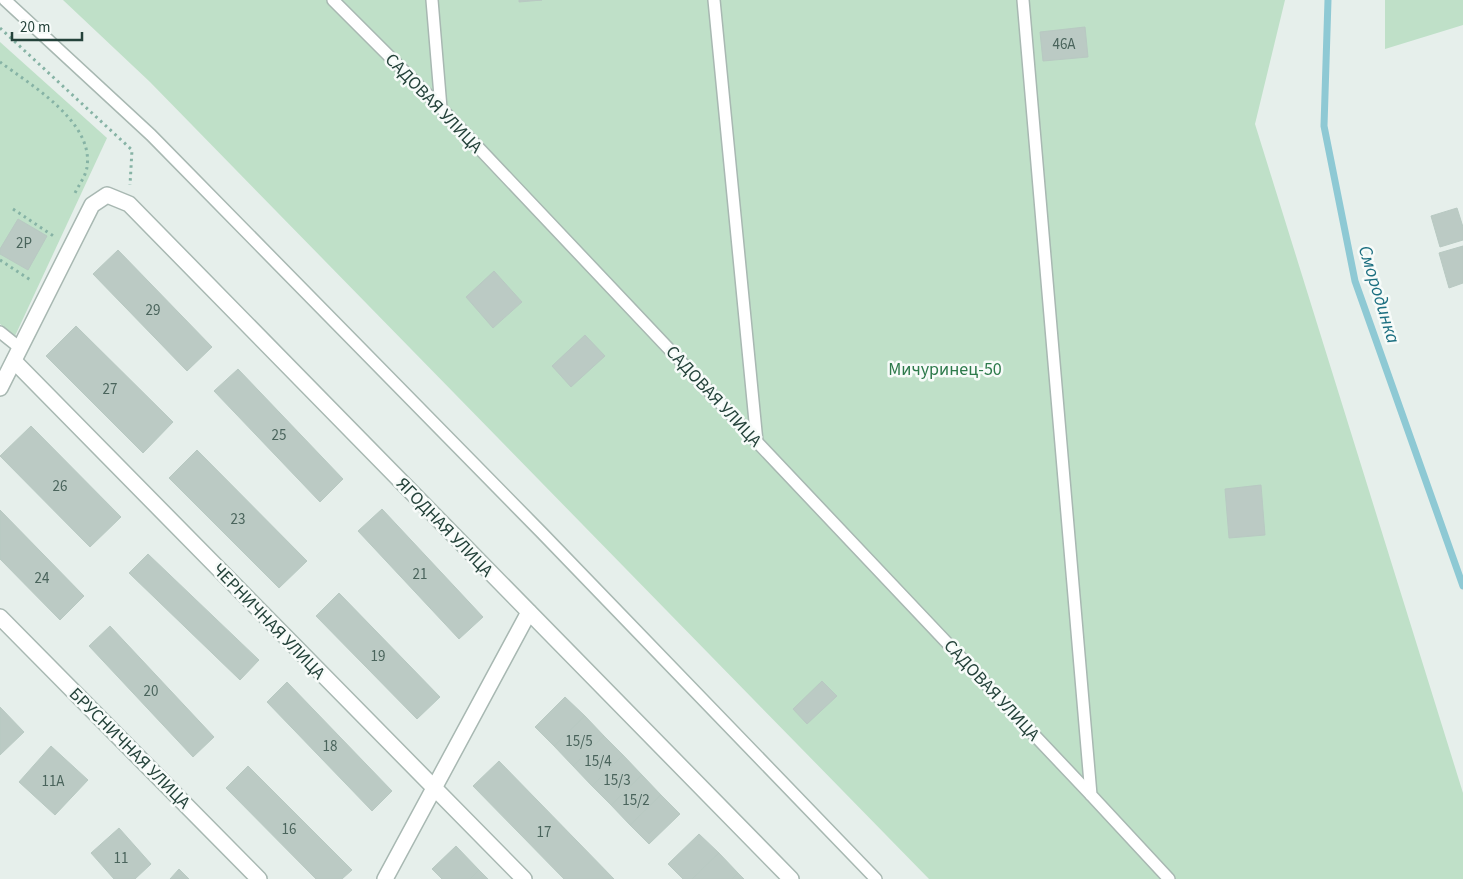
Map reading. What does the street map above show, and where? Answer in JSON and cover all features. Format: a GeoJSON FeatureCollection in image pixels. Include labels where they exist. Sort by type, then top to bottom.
{"type":"FeatureCollection","features":[{"type":"Feature","properties":{"kind":"street","name":"ЯГОДНАЯ УЛИЦА"},"geometry":{"type":"LineString","coordinates":[[17,354],[92,205],[108,195],[129,204],[790,879]]}},
{"type":"Feature","properties":{"kind":"street"},"geometry":{"type":"LineString","coordinates":[[0,388],[17,354]]}},
{"type":"Feature","properties":{"kind":"street","name":"ЧЕРНИЧНАЯ УЛИЦА"},"geometry":{"type":"LineString","coordinates":[[17,354],[434,789],[524,879]]}},
{"type":"Feature","properties":{"kind":"street"},"geometry":{"type":"LineString","coordinates":[[386,879],[529,612]]}},
{"type":"Feature","properties":{"kind":"street","name":"БРУСНИЧНАЯ УЛИЦА"},"geometry":{"type":"LineString","coordinates":[[0,617],[259,879]]}},
{"type":"Feature","properties":{"kind":"lane"},"geometry":{"type":"LineString","coordinates":[[5,0],[165,149],[542,533],[876,879]]}},
{"type":"Feature","properties":{"kind":"lane","name":"САДОВАЯ УЛИЦА"},"geometry":{"type":"LineString","coordinates":[[334,0],[441,108],[1169,879]]}},
{"type":"Feature","properties":{"kind":"lane"},"geometry":{"type":"LineString","coordinates":[[432,0],[441,108]]}},
{"type":"Feature","properties":{"kind":"lane"},"geometry":{"type":"LineString","coordinates":[[714,0],[756,442]]}},
{"type":"Feature","properties":{"kind":"lane"},"geometry":{"type":"LineString","coordinates":[[1022,0],[1091,795]]}},
{"type":"Feature","properties":{"kind":"lane"},"geometry":{"type":"LineString","coordinates":[[0,332],[17,354]]}},
{"type":"Feature","properties":{"kind":"path"},"geometry":{"type":"LineString","coordinates":[[0,28],[132,150],[129,204]]}},
{"type":"Feature","properties":{"kind":"path"},"geometry":{"type":"LineString","coordinates":[[0,62],[64,112],[86,141],[87,167],[70,202]]}},
{"type":"Feature","properties":{"kind":"path"},"geometry":{"type":"LineString","coordinates":[[13,209],[54,236]]}},
{"type":"Feature","properties":{"kind":"path"},"geometry":{"type":"LineString","coordinates":[[50,244],[58,227]]}},
{"type":"Feature","properties":{"kind":"path"},"geometry":{"type":"LineString","coordinates":[[0,260],[31,282],[35,274]]}},
{"type":"Feature","properties":{"kind":"green space","name":"Мичуринец-50"},"geometry":{"type":"Polygon","coordinates":[[[63,0],[1285,0],[1255,124],[1463,793],[1463,879],[929,879],[150,82],[63,0]]]}},
{"type":"Feature","properties":{"kind":"green space"},"geometry":{"type":"Polygon","coordinates":[[[1385,0],[1463,0],[1463,25],[1385,49],[1385,0]]]}},
{"type":"Feature","properties":{"kind":"green space"},"geometry":{"type":"Polygon","coordinates":[[[0,42],[107,138],[15,336],[0,324],[0,42]]]}},
{"type":"Feature","properties":{"kind":"building"},"geometry":{"type":"Polygon","coordinates":[[[519,0],[542,0],[519,2],[519,0]]]}},
{"type":"Feature","properties":{"kind":"building"},"geometry":{"type":"Polygon","coordinates":[[[1085,27],[1088,57],[1043,61],[1040,32],[1085,27]]]}},
{"type":"Feature","properties":{"kind":"building"},"geometry":{"type":"Polygon","coordinates":[[[1457,208],[1463,227],[1463,240],[1440,247],[1431,216],[1457,208]]]}},
{"type":"Feature","properties":{"kind":"building"},"geometry":{"type":"Polygon","coordinates":[[[18,219],[47,236],[28,270],[0,254],[0,249],[18,219]]]}},
{"type":"Feature","properties":{"kind":"building"},"geometry":{"type":"Polygon","coordinates":[[[1463,246],[1463,283],[1449,288],[1439,253],[1463,246]]]}},
{"type":"Feature","properties":{"kind":"building"},"geometry":{"type":"Polygon","coordinates":[[[118,250],[212,347],[187,371],[93,274],[118,250]]]}},
{"type":"Feature","properties":{"kind":"building"},"geometry":{"type":"Polygon","coordinates":[[[494,271],[522,302],[493,328],[466,297],[494,271]]]}},
{"type":"Feature","properties":{"kind":"building"},"geometry":{"type":"Polygon","coordinates":[[[76,326],[173,422],[143,453],[46,356],[76,326]]]}},
{"type":"Feature","properties":{"kind":"building"},"geometry":{"type":"Polygon","coordinates":[[[585,335],[605,356],[571,387],[552,366],[585,335]]]}},
{"type":"Feature","properties":{"kind":"building"},"geometry":{"type":"Polygon","coordinates":[[[238,369],[343,479],[320,502],[214,391],[238,369]]]}},
{"type":"Feature","properties":{"kind":"building"},"geometry":{"type":"Polygon","coordinates":[[[31,426],[121,517],[90,547],[0,456],[31,426]]]}},
{"type":"Feature","properties":{"kind":"building"},"geometry":{"type":"Polygon","coordinates":[[[197,450],[307,561],[279,588],[169,478],[197,450]]]}},
{"type":"Feature","properties":{"kind":"building"},"geometry":{"type":"Polygon","coordinates":[[[1261,485],[1265,535],[1229,538],[1225,489],[1261,485]]]}},
{"type":"Feature","properties":{"kind":"building"},"geometry":{"type":"Polygon","coordinates":[[[382,509],[483,617],[459,639],[358,531],[382,509]]]}},
{"type":"Feature","properties":{"kind":"building"},"geometry":{"type":"Polygon","coordinates":[[[0,510],[84,596],[60,620],[0,559],[0,510]]]}},
{"type":"Feature","properties":{"kind":"building"},"geometry":{"type":"Polygon","coordinates":[[[148,554],[259,660],[240,680],[129,573],[148,554]]]}},
{"type":"Feature","properties":{"kind":"building"},"geometry":{"type":"Polygon","coordinates":[[[339,593],[440,697],[417,719],[316,616],[339,593]]]}},
{"type":"Feature","properties":{"kind":"building"},"geometry":{"type":"Polygon","coordinates":[[[110,626],[214,737],[193,757],[89,646],[110,626]]]}},
{"type":"Feature","properties":{"kind":"building"},"geometry":{"type":"Polygon","coordinates":[[[822,681],[837,696],[807,724],[793,709],[822,681]]]}},
{"type":"Feature","properties":{"kind":"building"},"geometry":{"type":"Polygon","coordinates":[[[287,682],[392,791],[372,811],[267,702],[287,682]]]}},
{"type":"Feature","properties":{"kind":"building"},"geometry":{"type":"Polygon","coordinates":[[[565,697],[585,716],[554,746],[535,727],[565,697]]]}},
{"type":"Feature","properties":{"kind":"building"},"geometry":{"type":"Polygon","coordinates":[[[0,707],[24,732],[0,755],[0,707]]]}},
{"type":"Feature","properties":{"kind":"building"},"geometry":{"type":"Polygon","coordinates":[[[585,716],[604,736],[573,766],[554,746],[585,716]]]}},
{"type":"Feature","properties":{"kind":"building"},"geometry":{"type":"Polygon","coordinates":[[[604,736],[623,755],[592,786],[573,766],[604,736]]]}},
{"type":"Feature","properties":{"kind":"building"},"geometry":{"type":"Polygon","coordinates":[[[51,746],[88,780],[55,815],[19,782],[51,746]]]}},
{"type":"Feature","properties":{"kind":"building"},"geometry":{"type":"Polygon","coordinates":[[[623,755],[642,775],[611,805],[592,786],[623,755]]]}},
{"type":"Feature","properties":{"kind":"building"},"geometry":{"type":"Polygon","coordinates":[[[499,761],[614,879],[564,879],[473,786],[499,761]]]}},
{"type":"Feature","properties":{"kind":"building"},"geometry":{"type":"Polygon","coordinates":[[[248,766],[352,870],[342,879],[316,879],[226,788],[248,766]]]}},
{"type":"Feature","properties":{"kind":"building"},"geometry":{"type":"Polygon","coordinates":[[[642,775],[661,795],[630,825],[611,805],[642,775]]]}},
{"type":"Feature","properties":{"kind":"building"},"geometry":{"type":"Polygon","coordinates":[[[661,795],[680,814],[649,844],[630,825],[661,795]]]}},
{"type":"Feature","properties":{"kind":"building"},"geometry":{"type":"Polygon","coordinates":[[[119,828],[151,864],[135,879],[114,879],[91,853],[119,828]]]}},
{"type":"Feature","properties":{"kind":"building"},"geometry":{"type":"Polygon","coordinates":[[[699,834],[719,853],[692,879],[683,879],[668,864],[699,834]]]}},
{"type":"Feature","properties":{"kind":"building"},"geometry":{"type":"Polygon","coordinates":[[[456,846],[479,870],[470,879],[442,879],[432,869],[456,846]]]}},
{"type":"Feature","properties":{"kind":"building"},"geometry":{"type":"Polygon","coordinates":[[[719,853],[738,873],[732,879],[692,879],[719,853]]]}},
{"type":"Feature","properties":{"kind":"building"},"geometry":{"type":"Polygon","coordinates":[[[179,869],[189,879],[170,879],[179,869]]]}},
{"type":"Feature","properties":{"kind":"building"},"geometry":{"type":"Polygon","coordinates":[[[479,870],[488,879],[470,879],[479,870]]]}},
{"type":"Feature","properties":{"kind":"building"},"geometry":{"type":"Polygon","coordinates":[[[738,873],[744,879],[732,879],[738,873]]]}},
{"type":"Feature","properties":{"kind":"waterway","name":"Смородинка"},"geometry":{"type":"LineString","coordinates":[[1328,0],[1324,126],[1355,281],[1463,586]]}}]}
